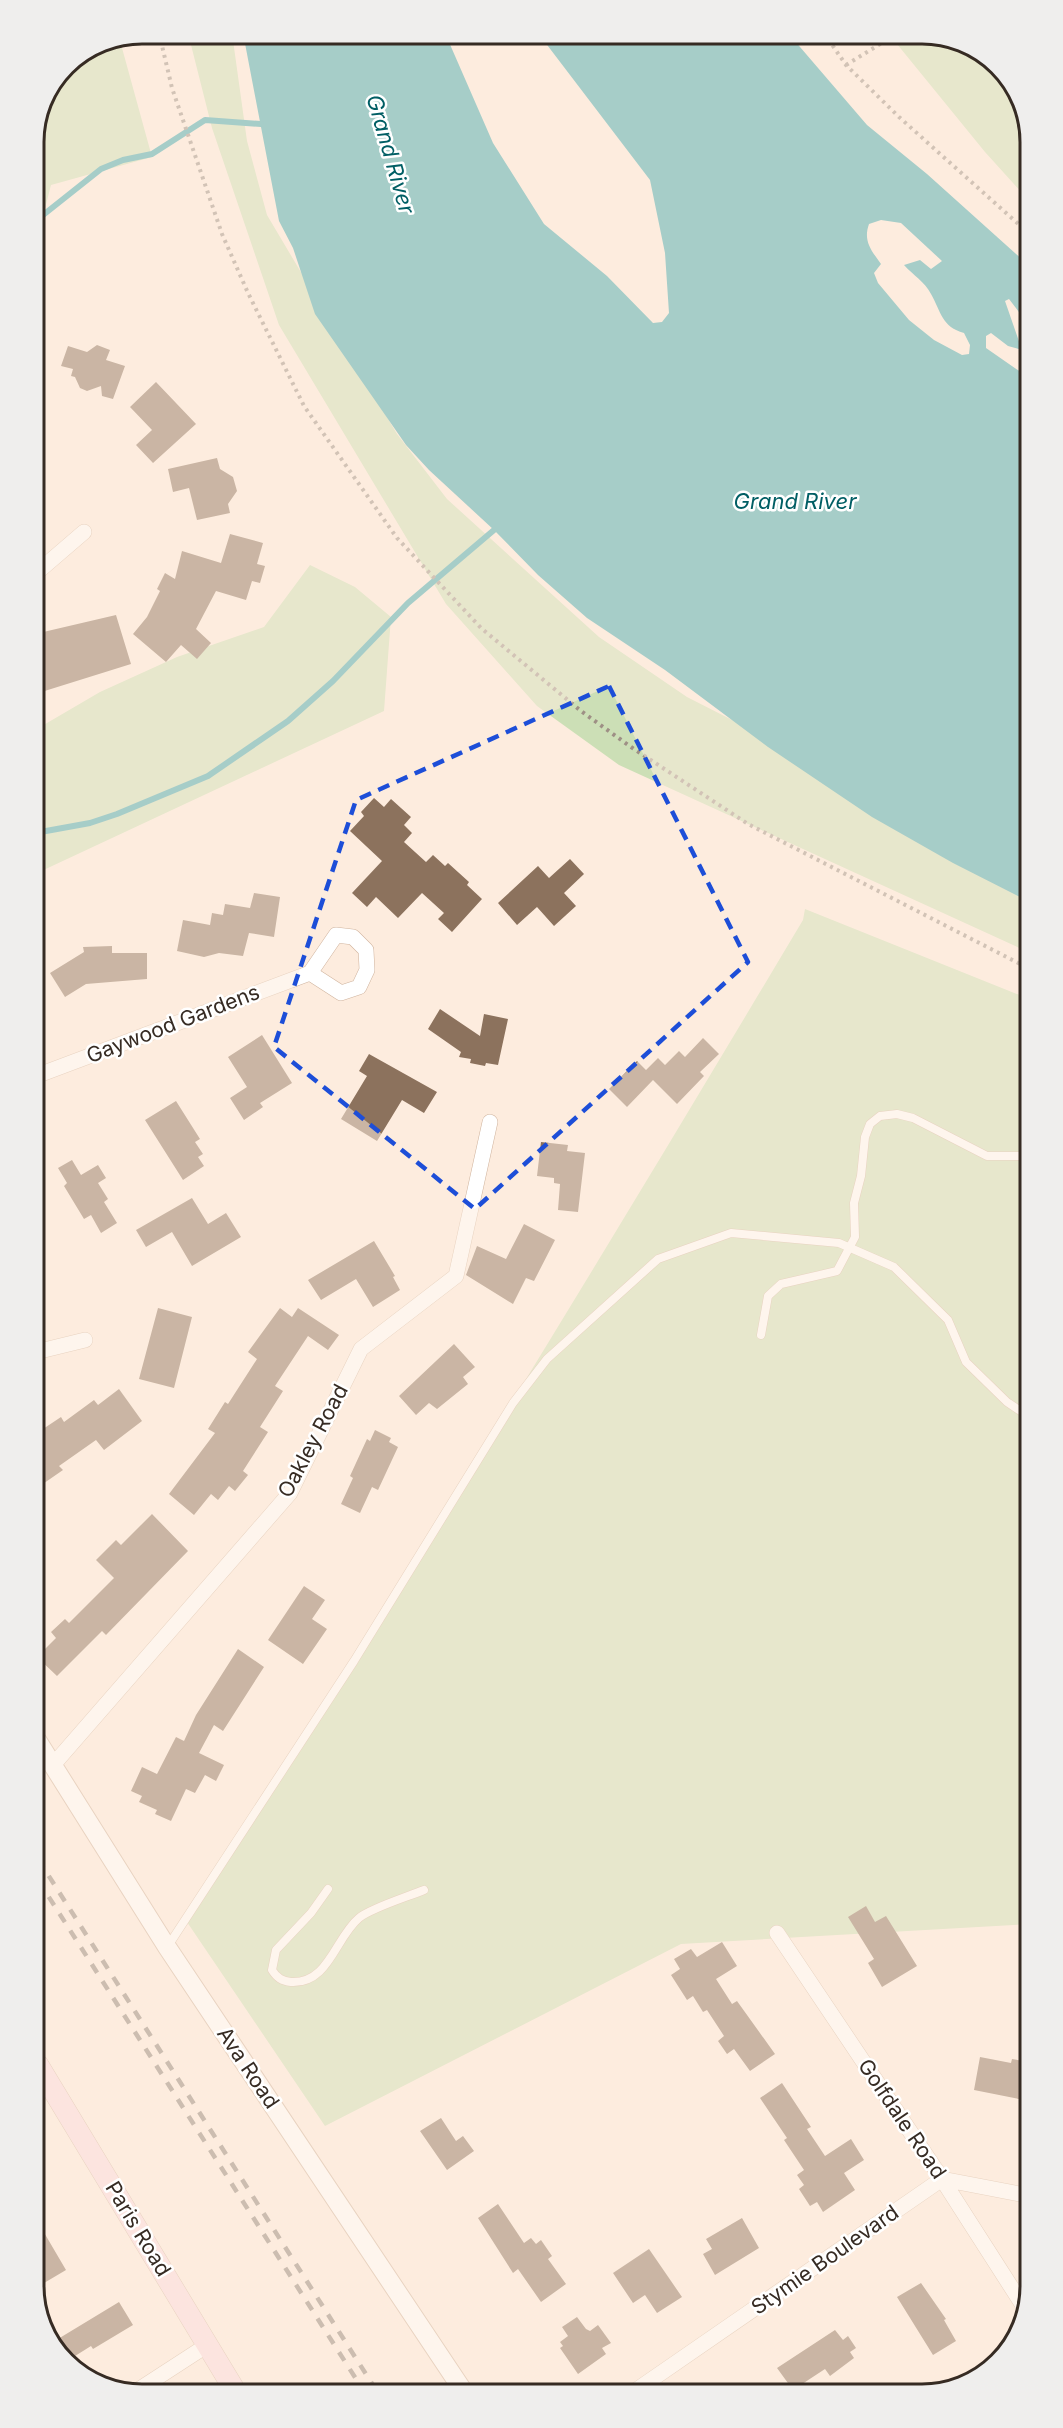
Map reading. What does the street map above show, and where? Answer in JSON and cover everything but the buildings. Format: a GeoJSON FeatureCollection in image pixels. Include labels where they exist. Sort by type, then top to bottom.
{"type":"FeatureCollection","features":[{"type":"Feature","properties":{"kind":"main road","name":"Paris Road"},"geometry":{"type":"LineString","coordinates":[[44,2075],[231,2384]]}},
{"type":"Feature","properties":{"kind":"street"},"geometry":{"type":"LineString","coordinates":[[44,566],[84,532]]}},
{"type":"Feature","properties":{"kind":"street","name":"Gaywood Gardens"},"geometry":{"type":"LineString","coordinates":[[44,1073],[310,973]]}},
{"type":"Feature","properties":{"kind":"street","name":"Oakley Road"},"geometry":{"type":"LineString","coordinates":[[52,1765],[290,1493],[361,1349],[456,1276],[490,1122]]}},
{"type":"Feature","properties":{"kind":"street"},"geometry":{"type":"LineString","coordinates":[[44,1350],[85,1340]]}},
{"type":"Feature","properties":{"kind":"street","name":"Ava Road"},"geometry":{"type":"LineString","coordinates":[[44,1752],[167,1947],[459,2384]]}},
{"type":"Feature","properties":{"kind":"street","name":"Golfdale Road"},"geometry":{"type":"LineString","coordinates":[[777,1933],[942,2179],[1018,2298]]}},
{"type":"Feature","properties":{"kind":"street"},"geometry":{"type":"LineString","coordinates":[[942,2179],[1019,2194]]}},
{"type":"Feature","properties":{"kind":"street","name":"Stymie Boulevard"},"geometry":{"type":"LineString","coordinates":[[645,2384],[942,2179]]}},
{"type":"Feature","properties":{"kind":"street"},"geometry":{"type":"LineString","coordinates":[[147,2384],[209,2344]]}},
{"type":"Feature","properties":{"kind":"lane"},"geometry":{"type":"LineString","coordinates":[[761,1335],[768,1296],[781,1284],[837,1271],[850,1248],[855,1237],[854,1203],[861,1176],[865,1137],[870,1124],[880,1116],[897,1114],[913,1118],[987,1156],[1019,1156]]}},
{"type":"Feature","properties":{"kind":"lane"},"geometry":{"type":"LineString","coordinates":[[167,1947],[354,1661],[513,1403],[547,1359],[658,1259],[731,1233],[839,1243],[894,1267],[948,1320],[966,1362],[1007,1402],[1019,1410]]}},
{"type":"Feature","properties":{"kind":"lane"},"geometry":{"type":"LineString","coordinates":[[328,1889],[311,1913],[274,1954],[272,1970],[284,1981],[300,1982],[316,1975],[323,1969],[346,1932],[361,1916],[424,1890]]}},
{"type":"Feature","properties":{"kind":"path"},"geometry":{"type":"LineString","coordinates":[[162,44],[176,98],[222,234],[248,293],[304,406],[397,538],[482,628],[581,711],[631,747],[748,824],[1019,963]]}},
{"type":"Feature","properties":{"kind":"path"},"geometry":{"type":"LineString","coordinates":[[832,44],[846,65],[899,117],[1019,225]]}},
{"type":"Feature","properties":{"kind":"path"},"geometry":{"type":"LineString","coordinates":[[846,65],[880,44]]}},
{"type":"Feature","properties":{"kind":"highlighted area"},"geometry":{"type":"Polygon","coordinates":[[[609,686],[748,962],[475,1209],[274,1047],[356,800],[609,686]]]}},
{"type":"Feature","properties":{"kind":"green space"},"geometry":{"type":"Polygon","coordinates":[[[191,44],[234,44],[247,141],[267,215],[397,434],[447,499],[599,637],[687,697],[962,837],[1019,880],[1019,948],[619,765],[537,706],[446,604],[279,325],[212,128],[191,44]]]}},
{"type":"Feature","properties":{"kind":"green space"},"geometry":{"type":"Polygon","coordinates":[[[897,44],[941,45],[971,57],[991,72],[1006,92],[1019,128],[1019,189],[985,152],[897,44]]]}},
{"type":"Feature","properties":{"kind":"green space"},"geometry":{"type":"Polygon","coordinates":[[[121,45],[152,157],[51,185],[44,212],[44,135],[47,116],[54,98],[77,68],[92,57],[121,45]]]}},
{"type":"Feature","properties":{"kind":"green space"},"geometry":{"type":"Polygon","coordinates":[[[310,565],[355,587],[391,617],[384,711],[44,870],[44,725],[100,692],[177,657],[264,627],[310,565]]]}},
{"type":"Feature","properties":{"kind":"green space"},"geometry":{"type":"Polygon","coordinates":[[[805,909],[1019,995],[1019,1925],[681,1944],[325,2126],[187,1922],[422,1549],[803,920],[805,909]]]}},
{"type":"Feature","properties":{"kind":"water","name":"Grand River"},"geometry":{"type":"Polygon","coordinates":[[[245,44],[450,44],[493,143],[544,224],[607,276],[653,323],[662,322],[669,313],[665,253],[650,180],[546,44],[797,44],[867,125],[927,174],[1019,257],[1019,312],[1009,299],[1005,301],[1019,341],[1019,349],[1008,346],[991,333],[986,336],[986,348],[1019,371],[1019,896],[953,863],[872,817],[768,747],[665,670],[587,618],[538,575],[406,445],[315,314],[293,248],[279,221],[245,44]],[[881,220],[869,224],[867,235],[871,250],[881,264],[874,273],[878,283],[909,320],[934,340],[962,355],[969,354],[970,345],[964,333],[947,323],[928,290],[904,265],[920,260],[931,269],[942,261],[901,223],[881,220]]]}},
{"type":"Feature","properties":{"kind":"waterway"},"geometry":{"type":"LineString","coordinates":[[44,214],[101,169],[123,160],[152,154],[205,120],[261,124]]}},
{"type":"Feature","properties":{"kind":"waterway"},"geometry":{"type":"LineString","coordinates":[[44,831],[90,823],[117,814],[208,776],[288,721],[333,681],[408,603],[494,530]]}},
{"type":"Feature","properties":{"kind":"railway"},"geometry":{"type":"LineString","coordinates":[[44,1868],[372,2384]]}},
{"type":"Feature","properties":{"kind":"railway"},"geometry":{"type":"LineString","coordinates":[[44,1889],[359,2384]]}}]}
